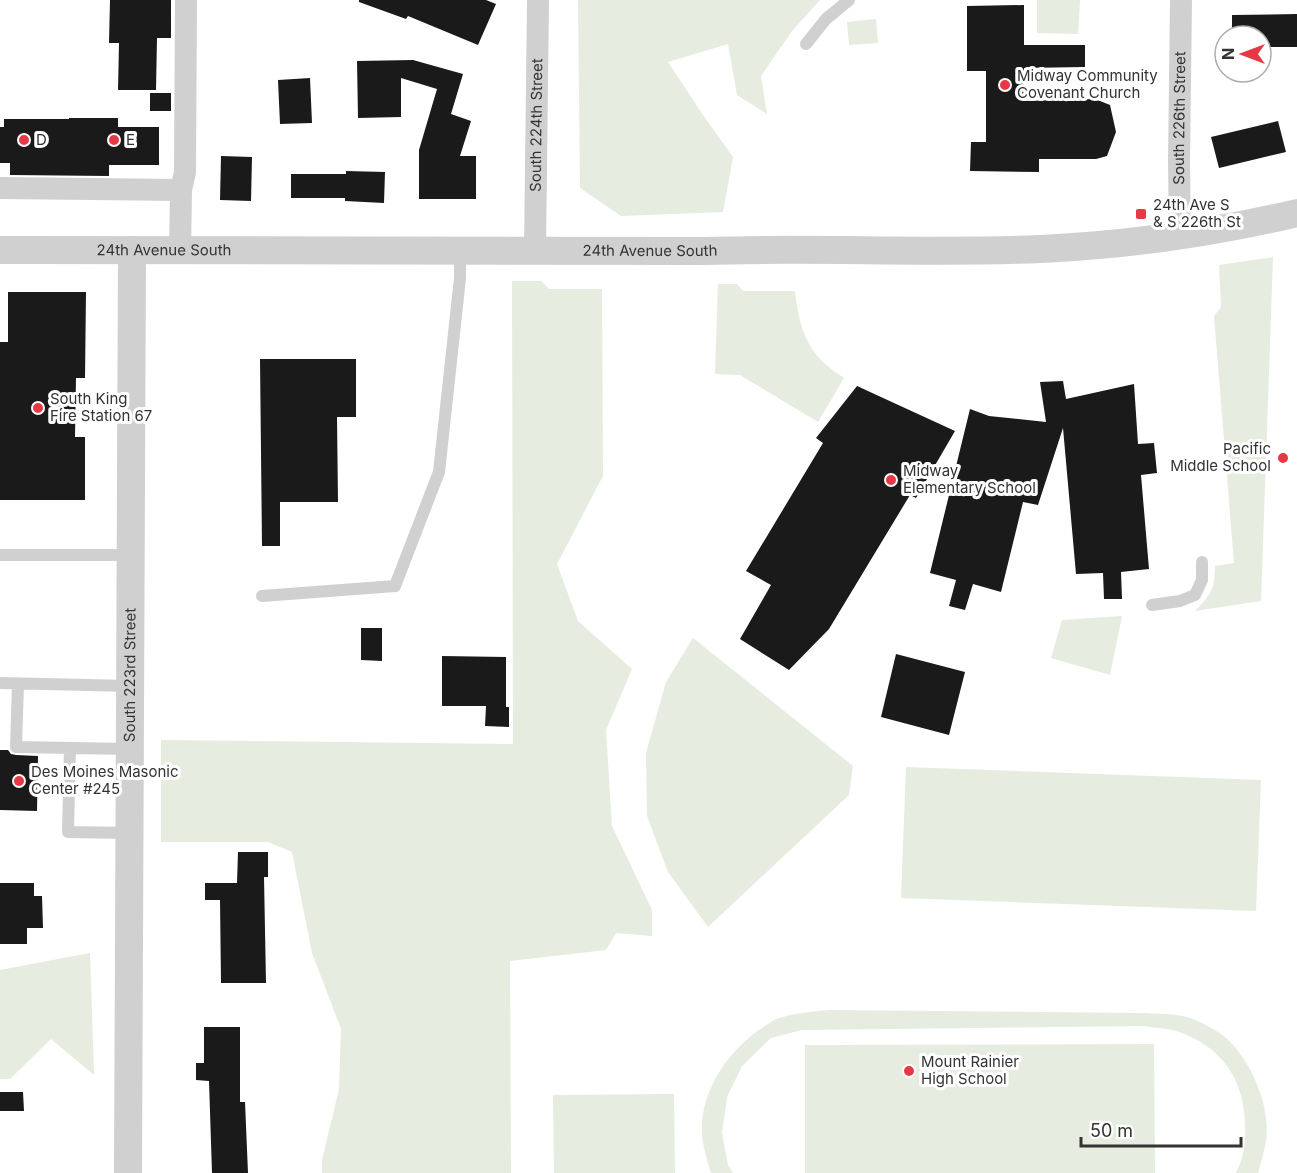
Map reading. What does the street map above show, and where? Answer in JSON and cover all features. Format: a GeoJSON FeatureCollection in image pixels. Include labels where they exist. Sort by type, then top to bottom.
{"type":"FeatureCollection","features":[{"type":"Feature","properties":{"kind":"street"},"geometry":{"type":"LineString","coordinates":[[180,251],[181,190],[185,172],[186,0]]}},
{"type":"Feature","properties":{"kind":"street","name":"South 224th Street"},"geometry":{"type":"LineString","coordinates":[[535,251],[538,0]]}},
{"type":"Feature","properties":{"kind":"street","name":"South 226th Street"},"geometry":{"type":"LineString","coordinates":[[1180,0],[1180,236]]}},
{"type":"Feature","properties":{"kind":"street"},"geometry":{"type":"LineString","coordinates":[[0,188],[181,190]]}},
{"type":"Feature","properties":{"kind":"street","name":"24th Avenue South"},"geometry":{"type":"LineString","coordinates":[[0,250],[995,250],[1087,246],[1180,236],[1297,213]]}},
{"type":"Feature","properties":{"kind":"street","name":"South 223rd Street"},"geometry":{"type":"LineString","coordinates":[[128,1173],[132,250]]}},
{"type":"Feature","properties":{"kind":"lane"},"geometry":{"type":"LineString","coordinates":[[806,44],[826,19],[849,0]]}},
{"type":"Feature","properties":{"kind":"lane"},"geometry":{"type":"LineString","coordinates":[[262,596],[395,586],[439,472],[460,278],[460,250]]}},
{"type":"Feature","properties":{"kind":"lane"},"geometry":{"type":"LineString","coordinates":[[0,555],[131,555]]}},
{"type":"Feature","properties":{"kind":"lane"},"geometry":{"type":"LineString","coordinates":[[1152,605],[1180,601],[1195,595],[1202,580],[1202,562]]}},
{"type":"Feature","properties":{"kind":"lane"},"geometry":{"type":"LineString","coordinates":[[0,683],[131,686]]}},
{"type":"Feature","properties":{"kind":"lane"},"geometry":{"type":"LineString","coordinates":[[18,684],[16,747],[130,749]]}},
{"type":"Feature","properties":{"kind":"lane"},"geometry":{"type":"LineString","coordinates":[[69,748],[68,832],[130,833]]}},
{"type":"Feature","properties":{"kind":"shaded area"},"geometry":{"type":"Polygon","coordinates":[[[578,0],[820,0],[792,31],[761,76],[767,114],[737,95],[728,44],[668,62],[733,157],[723,212],[621,216],[580,188],[578,0]]]}},
{"type":"Feature","properties":{"kind":"shaded area"},"geometry":{"type":"Polygon","coordinates":[[[1037,0],[1080,0],[1078,34],[1037,33],[1037,0]]]}},
{"type":"Feature","properties":{"kind":"shaded area"},"geometry":{"type":"Polygon","coordinates":[[[876,19],[878,43],[849,45],[847,22],[876,19]]]}},
{"type":"Feature","properties":{"kind":"shaded area"},"geometry":{"type":"Polygon","coordinates":[[[1273,257],[1261,601],[1195,611],[1211,591],[1215,566],[1234,563],[1214,316],[1221,307],[1219,265],[1273,257]]]}},
{"type":"Feature","properties":{"kind":"shaded area"},"geometry":{"type":"Polygon","coordinates":[[[512,281],[541,281],[549,289],[602,289],[603,476],[557,564],[578,621],[632,669],[606,730],[612,826],[652,910],[652,936],[616,933],[606,950],[510,961],[511,1173],[322,1173],[322,1160],[339,1089],[341,1029],[312,953],[292,852],[268,842],[161,842],[161,740],[513,744],[512,281]]]}},
{"type":"Feature","properties":{"kind":"shaded area"},"geometry":{"type":"Polygon","coordinates":[[[718,284],[737,284],[743,291],[795,291],[800,320],[810,346],[822,361],[844,378],[818,422],[740,375],[715,374],[718,284]]]}},
{"type":"Feature","properties":{"kind":"shaded area"},"geometry":{"type":"Polygon","coordinates":[[[1122,616],[1110,675],[1051,658],[1062,620],[1122,616]]]}},
{"type":"Feature","properties":{"kind":"shaded area"},"geometry":{"type":"Polygon","coordinates":[[[693,638],[853,766],[849,795],[708,927],[668,872],[647,816],[646,753],[666,682],[693,638]]]}},
{"type":"Feature","properties":{"kind":"shaded area"},"geometry":{"type":"Polygon","coordinates":[[[906,767],[1261,780],[1256,911],[901,898],[906,767]]]}},
{"type":"Feature","properties":{"kind":"shaded area"},"geometry":{"type":"Polygon","coordinates":[[[90,953],[94,1075],[51,1039],[10,1079],[0,1079],[0,970],[90,953]]]}},
{"type":"Feature","properties":{"kind":"shaded area"},"geometry":{"type":"Polygon","coordinates":[[[829,1010],[1142,1013],[1193,1019],[1225,1037],[1243,1058],[1257,1085],[1267,1127],[1258,1173],[1236,1173],[1245,1143],[1244,1107],[1240,1092],[1227,1066],[1217,1054],[1192,1037],[1172,1030],[1144,1026],[802,1030],[771,1038],[742,1066],[727,1097],[722,1133],[728,1165],[733,1173],[711,1173],[703,1144],[702,1121],[710,1089],[723,1067],[739,1047],[774,1020],[794,1014],[829,1010]]]}},
{"type":"Feature","properties":{"kind":"shaded area"},"geometry":{"type":"Polygon","coordinates":[[[1154,1044],[1155,1173],[805,1173],[805,1045],[1154,1044]]]}},
{"type":"Feature","properties":{"kind":"shaded area"},"geometry":{"type":"Polygon","coordinates":[[[674,1094],[675,1173],[554,1173],[553,1095],[674,1094]]]}},
{"type":"Feature","properties":{"kind":"building"},"geometry":{"type":"Polygon","coordinates":[[[110,0],[171,0],[171,38],[157,38],[156,90],[118,90],[119,43],[109,43],[110,0]]]}},
{"type":"Feature","properties":{"kind":"building"},"geometry":{"type":"Polygon","coordinates":[[[359,0],[486,0],[496,4],[478,45],[408,16],[406,19],[359,2],[359,0]]]}},
{"type":"Feature","properties":{"kind":"building","name":"Midway Community Covenant Church"},"geometry":{"type":"Polygon","coordinates":[[[1024,5],[1024,45],[1085,45],[1085,67],[1024,68],[1024,101],[1095,99],[1110,105],[1116,132],[1107,156],[1096,159],[1039,159],[1039,172],[970,171],[971,142],[986,142],[986,71],[967,71],[967,6],[1024,5]]]}},
{"type":"Feature","properties":{"kind":"building"},"geometry":{"type":"Polygon","coordinates":[[[1297,14],[1297,47],[1273,47],[1273,24],[1232,24],[1232,15],[1297,14]]]}},
{"type":"Feature","properties":{"kind":"building"},"geometry":{"type":"Polygon","coordinates":[[[413,60],[463,74],[451,114],[471,121],[460,156],[476,156],[476,199],[419,199],[419,150],[437,89],[401,78],[401,117],[358,118],[357,61],[413,60]]]}},
{"type":"Feature","properties":{"kind":"building"},"geometry":{"type":"Polygon","coordinates":[[[310,78],[312,123],[280,124],[278,80],[310,78]]]}},
{"type":"Feature","properties":{"kind":"building"},"geometry":{"type":"Polygon","coordinates":[[[150,93],[171,93],[171,111],[150,111],[150,93]]]}},
{"type":"Feature","properties":{"kind":"building"},"geometry":{"type":"Polygon","coordinates":[[[118,118],[118,127],[159,127],[159,165],[109,165],[109,176],[10,175],[10,163],[0,163],[0,127],[4,127],[4,119],[118,118]]]}},
{"type":"Feature","properties":{"kind":"building"},"geometry":{"type":"Polygon","coordinates":[[[1278,121],[1286,152],[1219,168],[1211,137],[1278,121]]]}},
{"type":"Feature","properties":{"kind":"building"},"geometry":{"type":"Polygon","coordinates":[[[221,156],[252,157],[251,201],[220,200],[221,156]]]}},
{"type":"Feature","properties":{"kind":"building"},"geometry":{"type":"Polygon","coordinates":[[[346,171],[385,172],[384,203],[345,201],[345,198],[291,198],[291,174],[346,174],[346,171]]]}},
{"type":"Feature","properties":{"kind":"building","name":"South King Fire Station 67"},"geometry":{"type":"Polygon","coordinates":[[[8,292],[86,292],[85,378],[76,378],[75,437],[85,437],[85,500],[0,500],[0,342],[8,342],[8,292]]]}},
{"type":"Feature","properties":{"kind":"building"},"geometry":{"type":"Polygon","coordinates":[[[260,359],[356,359],[356,417],[337,417],[338,502],[280,502],[280,546],[262,546],[260,359]]]}},
{"type":"Feature","properties":{"kind":"building"},"geometry":{"type":"Polygon","coordinates":[[[1063,381],[1066,399],[1134,384],[1138,444],[1154,443],[1157,473],[1141,475],[1149,569],[1121,572],[1122,599],[1104,599],[1103,573],[1076,574],[1063,428],[1038,505],[1023,502],[1001,592],[973,584],[965,610],[949,606],[956,580],[930,573],[970,409],[989,416],[1046,422],[1040,382],[1063,381]]]}},
{"type":"Feature","properties":{"kind":"building"},"geometry":{"type":"Polygon","coordinates":[[[857,386],[955,431],[916,498],[910,495],[829,629],[789,670],[740,639],[771,585],[746,571],[823,443],[816,438],[857,386]]]}},
{"type":"Feature","properties":{"kind":"building"},"geometry":{"type":"Polygon","coordinates":[[[361,628],[382,628],[382,661],[361,660],[361,628]]]}},
{"type":"Feature","properties":{"kind":"building"},"geometry":{"type":"Polygon","coordinates":[[[896,654],[965,672],[949,735],[881,717],[896,654]]]}},
{"type":"Feature","properties":{"kind":"building"},"geometry":{"type":"Polygon","coordinates":[[[442,656],[506,657],[506,707],[509,707],[509,727],[485,726],[486,706],[442,706],[442,656]]]}},
{"type":"Feature","properties":{"kind":"building","name":"Des Moines Masonic Center #245"},"geometry":{"type":"Polygon","coordinates":[[[0,750],[8,750],[11,754],[16,755],[38,756],[37,811],[0,810],[0,750]]]}},
{"type":"Feature","properties":{"kind":"building"},"geometry":{"type":"Polygon","coordinates":[[[238,852],[268,852],[268,877],[264,877],[266,983],[221,983],[220,900],[205,900],[205,883],[237,883],[238,852]]]}},
{"type":"Feature","properties":{"kind":"building"},"geometry":{"type":"Polygon","coordinates":[[[0,883],[34,883],[34,896],[42,896],[43,928],[27,928],[27,944],[0,944],[0,883]]]}},
{"type":"Feature","properties":{"kind":"building"},"geometry":{"type":"Polygon","coordinates":[[[204,1027],[240,1027],[240,1102],[245,1102],[248,1173],[212,1173],[209,1081],[196,1080],[196,1063],[204,1063],[204,1027]]]}},
{"type":"Feature","properties":{"kind":"building"},"geometry":{"type":"Polygon","coordinates":[[[0,1092],[23,1092],[24,1111],[0,1111],[0,1092]]]}},
{"type":"Feature","properties":{"kind":"place","name":"Midway Community Covenant Church"},"geometry":{"type":"Point","coordinates":[1005,85]}},
{"type":"Feature","properties":{"kind":"place","name":"D"},"geometry":{"type":"Point","coordinates":[24,140]}},
{"type":"Feature","properties":{"kind":"place","name":"E"},"geometry":{"type":"Point","coordinates":[114,140]}},
{"type":"Feature","properties":{"kind":"place","name":"24th Ave S & S 226th St"},"geometry":{"type":"Point","coordinates":[1141,214]}},
{"type":"Feature","properties":{"kind":"place","name":"South King Fire Station 67"},"geometry":{"type":"Point","coordinates":[38,408]}},
{"type":"Feature","properties":{"kind":"place","name":"Pacific Middle School"},"geometry":{"type":"Point","coordinates":[1283,458]}},
{"type":"Feature","properties":{"kind":"place","name":"Midway Elementary School"},"geometry":{"type":"Point","coordinates":[891,480]}},
{"type":"Feature","properties":{"kind":"place","name":"Des Moines Masonic Center #245"},"geometry":{"type":"Point","coordinates":[19,781]}},
{"type":"Feature","properties":{"kind":"place","name":"Mount Rainier High School"},"geometry":{"type":"Point","coordinates":[909,1071]}}]}
